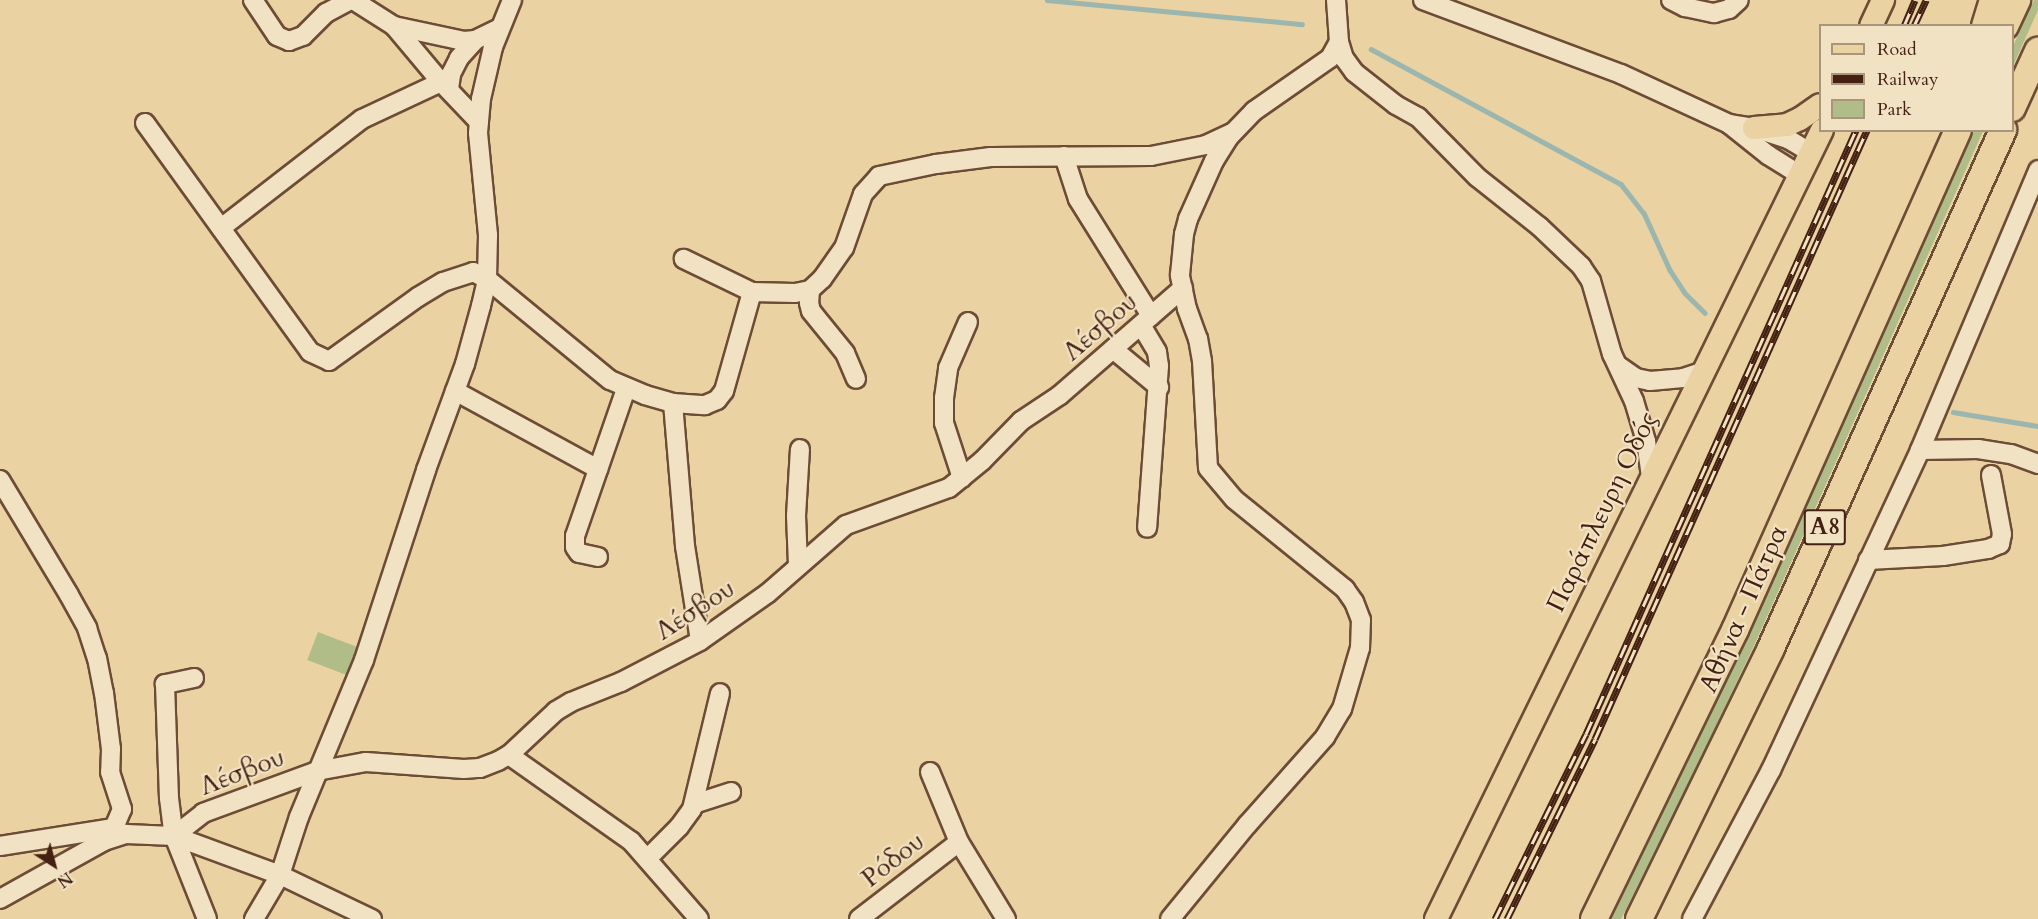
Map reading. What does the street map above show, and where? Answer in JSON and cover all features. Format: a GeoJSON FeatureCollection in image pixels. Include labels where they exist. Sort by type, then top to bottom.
{"type":"FeatureCollection","features":[{"type":"Feature","properties":{"kind":"highway"},"geometry":{"type":"LineString","coordinates":[[1986,24],[1994,0]]}},
{"type":"Feature","properties":{"kind":"highway"},"geometry":{"type":"LineString","coordinates":[[2006,24],[2017,0]]}},
{"type":"Feature","properties":{"kind":"highway"},"geometry":{"type":"LineString","coordinates":[[2014,106],[2038,51]]}},
{"type":"Feature","properties":{"kind":"highway","name":"Αθήνα - Πάτρα"},"geometry":{"type":"LineString","coordinates":[[1594,919],[1666,777],[1735,630],[1957,132]]}},
{"type":"Feature","properties":{"kind":"highway","name":"Αθήνα - Πάτρα"},"geometry":{"type":"LineString","coordinates":[[1639,919],[1771,648],[2001,132]]}},
{"type":"Feature","properties":{"kind":"main road"},"geometry":{"type":"LineString","coordinates":[[1872,24],[1883,0]]}},
{"type":"Feature","properties":{"kind":"main road"},"geometry":{"type":"LineString","coordinates":[[1754,128],[1786,125],[1819,106]]}},
{"type":"Feature","properties":{"kind":"main road","name":"Παράπλευρη Οδός"},"geometry":{"type":"LineString","coordinates":[[1436,919],[1821,132]]}},
{"type":"Feature","properties":{"kind":"street"},"geometry":{"type":"LineString","coordinates":[[254,0],[278,36],[289,40],[303,36],[326,13],[351,0],[394,26],[479,122]]}},
{"type":"Feature","properties":{"kind":"street"},"geometry":{"type":"LineString","coordinates":[[254,919],[280,875],[299,817],[364,660],[426,470],[455,391],[488,279],[488,217],[479,122],[487,73],[500,28],[512,0]]}},
{"type":"Feature","properties":{"kind":"street"},"geometry":{"type":"LineString","coordinates":[[1336,0],[1339,42],[1344,58],[1369,86],[1418,117],[1478,177],[1540,227],[1581,266],[1600,306],[1609,344],[1646,441],[1651,477]]}},
{"type":"Feature","properties":{"kind":"street"},"geometry":{"type":"LineString","coordinates":[[1423,0],[1622,74],[1729,124],[1768,155],[1800,175]]}},
{"type":"Feature","properties":{"kind":"street"},"geometry":{"type":"LineString","coordinates":[[1671,0],[1685,7],[1714,13],[1729,9],[1739,0]]}},
{"type":"Feature","properties":{"kind":"street"},"geometry":{"type":"LineString","coordinates":[[394,26],[464,41],[475,40],[500,28]]}},
{"type":"Feature","properties":{"kind":"street"},"geometry":{"type":"LineString","coordinates":[[221,228],[362,119],[445,86],[459,58],[475,40]]}},
{"type":"Feature","properties":{"kind":"street"},"geometry":{"type":"LineString","coordinates":[[1170,919],[1262,808],[1325,737],[1342,709],[1360,648],[1360,620],[1354,602],[1345,589],[1234,499],[1208,468],[1202,361],[1183,288],[1181,257],[1188,219],[1214,161],[1234,132],[1254,111],[1330,58],[1339,42]]}},
{"type":"Feature","properties":{"kind":"street"},"geometry":{"type":"LineString","coordinates":[[145,123],[310,352],[329,361],[443,282],[473,272],[488,279],[610,380],[626,389],[673,403],[705,405],[717,400],[724,392],[752,292]]}},
{"type":"Feature","properties":{"kind":"street"},"geometry":{"type":"LineString","coordinates":[[1729,124],[1754,128],[1788,139],[1811,153]]}},
{"type":"Feature","properties":{"kind":"street"},"geometry":{"type":"LineString","coordinates":[[684,259],[752,292],[795,293],[810,290],[822,279],[844,248],[863,194],[879,177],[962,160],[1064,156],[1150,156],[1206,145],[1234,132]]}},
{"type":"Feature","properties":{"kind":"street"},"geometry":{"type":"LineString","coordinates":[[1064,156],[1077,199],[1146,321],[1157,352],[1160,387],[1147,528]]}},
{"type":"Feature","properties":{"kind":"street"},"geometry":{"type":"LineString","coordinates":[[1692,919],[1771,770],[1920,450],[2038,170]]}},
{"type":"Feature","properties":{"kind":"street","name":"Λέσβου"},"geometry":{"type":"LineString","coordinates":[[174,836],[203,813],[317,771],[366,762],[480,768],[509,755],[556,711],[571,702],[621,682],[700,641],[768,593],[846,525],[904,502],[930,496],[962,477],[1021,421],[1060,395],[1183,288]]}},
{"type":"Feature","properties":{"kind":"street"},"geometry":{"type":"LineString","coordinates":[[810,290],[809,303],[812,311],[845,353],[856,380]]}},
{"type":"Feature","properties":{"kind":"street"},"geometry":{"type":"LineString","coordinates":[[962,477],[944,423],[944,398],[948,368],[968,322]]}},
{"type":"Feature","properties":{"kind":"street"},"geometry":{"type":"LineString","coordinates":[[1113,349],[1160,387]]}},
{"type":"Feature","properties":{"kind":"street"},"geometry":{"type":"LineString","coordinates":[[1619,366],[1636,378],[1650,381],[1683,378],[1702,372]]}},
{"type":"Feature","properties":{"kind":"street"},"geometry":{"type":"LineString","coordinates":[[598,557],[579,553],[575,547],[575,536],[626,389]]}},
{"type":"Feature","properties":{"kind":"street"},"geometry":{"type":"LineString","coordinates":[[455,391],[598,469]]}},
{"type":"Feature","properties":{"kind":"street"},"geometry":{"type":"LineString","coordinates":[[673,403],[686,556],[700,641]]}},
{"type":"Feature","properties":{"kind":"street"},"geometry":{"type":"LineString","coordinates":[[798,565],[796,516],[800,449]]}},
{"type":"Feature","properties":{"kind":"street"},"geometry":{"type":"LineString","coordinates":[[1920,450],[1978,449],[2011,454],[2038,464]]}},
{"type":"Feature","properties":{"kind":"street"},"geometry":{"type":"LineString","coordinates":[[1868,560],[1943,556],[1988,549],[2000,544],[2002,534],[1991,475]]}},
{"type":"Feature","properties":{"kind":"street"},"geometry":{"type":"LineString","coordinates":[[0,480],[87,627],[97,657],[104,693],[111,749],[110,772],[122,809],[109,835],[0,898]]}},
{"type":"Feature","properties":{"kind":"street"},"geometry":{"type":"LineString","coordinates":[[194,678],[165,684],[169,798],[174,836],[207,919]]}},
{"type":"Feature","properties":{"kind":"street"},"geometry":{"type":"LineString","coordinates":[[647,859],[679,827],[693,804],[720,693]]}},
{"type":"Feature","properties":{"kind":"street"},"geometry":{"type":"LineString","coordinates":[[509,755],[631,841],[699,919]]}},
{"type":"Feature","properties":{"kind":"street"},"geometry":{"type":"LineString","coordinates":[[930,772],[958,842],[1006,919]]}},
{"type":"Feature","properties":{"kind":"street"},"geometry":{"type":"LineString","coordinates":[[693,804],[731,792]]}},
{"type":"Feature","properties":{"kind":"street"},"geometry":{"type":"LineString","coordinates":[[0,846],[126,834],[174,836],[280,875],[372,919]]}},
{"type":"Feature","properties":{"kind":"street","name":"Ρόδου"},"geometry":{"type":"LineString","coordinates":[[859,919],[958,842]]}},
{"type":"Feature","properties":{"kind":"green space"},"geometry":{"type":"Polygon","coordinates":[[[2034,0],[2038,0],[2038,10],[2014,64],[2014,44],[2034,0]]]}},
{"type":"Feature","properties":{"kind":"green space"},"geometry":{"type":"Polygon","coordinates":[[[1974,132],[1983,132],[1757,639],[1621,919],[1611,919],[1749,636],[1974,132]]]}},
{"type":"Feature","properties":{"kind":"green space"},"geometry":{"type":"Polygon","coordinates":[[[318,632],[364,650],[353,678],[307,660],[318,632]]]}},
{"type":"Feature","properties":{"kind":"waterway"},"geometry":{"type":"LineString","coordinates":[[1047,0],[1302,24]]}},
{"type":"Feature","properties":{"kind":"waterway"},"geometry":{"type":"LineString","coordinates":[[1371,49],[1621,184],[1644,213],[1670,270],[1685,293],[1705,313]]}},
{"type":"Feature","properties":{"kind":"waterway"},"geometry":{"type":"LineString","coordinates":[[1953,412],[2038,426]]}},
{"type":"Feature","properties":{"kind":"railway"},"geometry":{"type":"LineString","coordinates":[[1905,24],[1915,0]]}},
{"type":"Feature","properties":{"kind":"railway"},"geometry":{"type":"LineString","coordinates":[[1915,24],[1926,0]]}},
{"type":"Feature","properties":{"kind":"railway"},"geometry":{"type":"LineString","coordinates":[[1495,919],[1586,734],[1855,132]]}},
{"type":"Feature","properties":{"kind":"railway"},"geometry":{"type":"LineString","coordinates":[[1507,919],[1595,739],[1866,132]]}}]}
